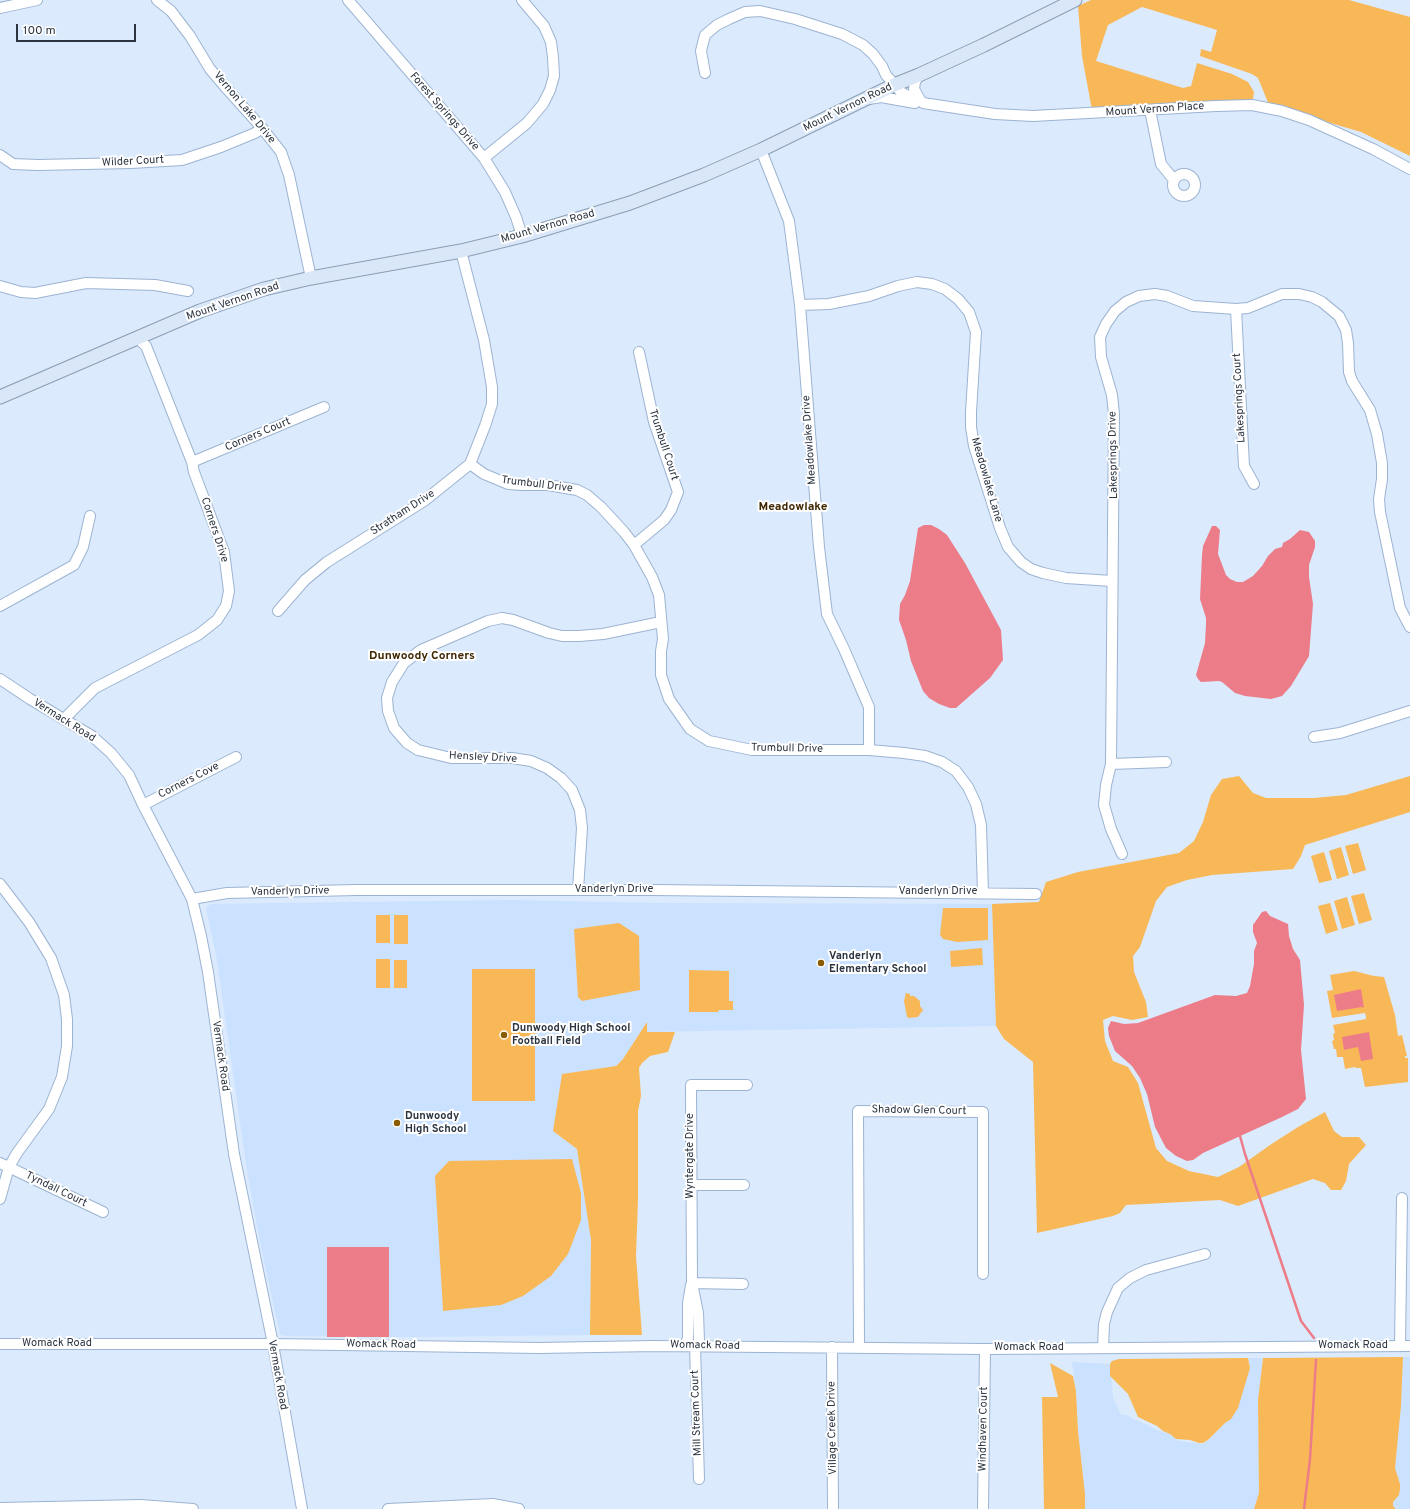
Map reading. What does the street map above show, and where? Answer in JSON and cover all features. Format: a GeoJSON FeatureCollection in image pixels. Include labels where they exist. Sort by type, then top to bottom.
{"type":"FeatureCollection","features":[{"type":"Feature","properties":{"kind":"main road","name":"Mount Vernon Road"},"geometry":{"type":"LineString","coordinates":[[0,397],[207,309],[264,290],[311,278],[461,251],[522,236],[630,203],[704,175],[761,150],[894,85],[919,75],[1075,0]]}},
{"type":"Feature","properties":{"kind":"street"},"geometry":{"type":"LineString","coordinates":[[0,8],[37,0]]}},
{"type":"Feature","properties":{"kind":"street","name":"Vernon Lake Drive"},"geometry":{"type":"LineString","coordinates":[[157,0],[171,11],[190,36],[210,69],[281,152],[289,175],[311,278]]}},
{"type":"Feature","properties":{"kind":"street","name":"Forest Springs Drive"},"geometry":{"type":"LineString","coordinates":[[348,0],[484,158],[506,192],[518,221],[522,236]]}},
{"type":"Feature","properties":{"kind":"street"},"geometry":{"type":"LineString","coordinates":[[484,158],[527,123],[543,104],[550,90],[554,76],[551,42],[544,26],[522,0]]}},
{"type":"Feature","properties":{"kind":"street","name":"Mount Vernon Place"},"geometry":{"type":"LineString","coordinates":[[705,73],[701,51],[705,35],[717,24],[745,12],[760,11],[796,19],[842,34],[863,45],[873,54],[882,66],[886,75],[901,92],[922,101],[995,114],[1033,116],[1252,105],[1282,111],[1315,122],[1410,168]]}},
{"type":"Feature","properties":{"kind":"street"},"geometry":{"type":"LineString","coordinates":[[919,75],[915,82],[914,89],[922,101]]}},
{"type":"Feature","properties":{"kind":"street"},"geometry":{"type":"LineString","coordinates":[[864,100],[881,97],[922,101]]}},
{"type":"Feature","properties":{"kind":"street"},"geometry":{"type":"LineString","coordinates":[[1150,110],[1161,164],[1174,180]]}},
{"type":"Feature","properties":{"kind":"street","name":"Wilder Court"},"geometry":{"type":"LineString","coordinates":[[0,155],[14,164],[38,165],[131,163],[182,160],[221,147],[255,133],[262,128]]}},
{"type":"Feature","properties":{"kind":"street","name":"Meadowlake Drive"},"geometry":{"type":"LineString","coordinates":[[761,150],[789,221],[800,305],[819,548],[827,614],[869,707],[869,750]]}},
{"type":"Feature","properties":{"kind":"street","name":"Stratham Drive"},"geometry":{"type":"LineString","coordinates":[[278,611],[305,580],[327,562],[424,501],[470,464],[486,426],[492,404],[492,386],[484,340],[461,251]]}},
{"type":"Feature","properties":{"kind":"street","name":"Meadowlake Lane"},"geometry":{"type":"LineString","coordinates":[[800,305],[828,304],[869,296],[898,286],[917,282],[932,284],[945,289],[958,299],[969,312],[976,332],[971,412],[971,427],[974,446],[1000,528],[1008,547],[1021,562],[1043,573],[1066,578],[1112,581]]}},
{"type":"Feature","properties":{"kind":"street"},"geometry":{"type":"LineString","coordinates":[[0,286],[21,292],[35,293],[86,283],[155,285],[188,291]]}},
{"type":"Feature","properties":{"kind":"street","name":"Lakesprings Drive"},"geometry":{"type":"LineString","coordinates":[[1122,854],[1111,829],[1104,805],[1110,764],[1114,414],[1112,395],[1101,357],[1100,337],[1114,311],[1126,302],[1139,296],[1155,294],[1167,296],[1193,306],[1236,309],[1248,308],[1282,294],[1299,294],[1312,297],[1322,302],[1339,316],[1346,330],[1349,372],[1352,382],[1370,410],[1377,434],[1382,463],[1382,478],[1379,499],[1380,512],[1400,608],[1410,627]]}},
{"type":"Feature","properties":{"kind":"street","name":"Lakesprings Court"},"geometry":{"type":"LineString","coordinates":[[1236,309],[1244,466],[1254,484]]}},
{"type":"Feature","properties":{"kind":"street","name":"Corners Drive"},"geometry":{"type":"LineString","coordinates":[[64,719],[95,688],[198,635],[218,620],[226,606],[230,591],[224,552],[194,472],[192,462],[146,346],[137,338]]}},
{"type":"Feature","properties":{"kind":"street","name":"Trumbull Court"},"geometry":{"type":"LineString","coordinates":[[634,545],[664,520],[671,510],[678,492],[654,422],[639,352]]}},
{"type":"Feature","properties":{"kind":"street","name":"Corners Court"},"geometry":{"type":"LineString","coordinates":[[192,462],[324,407]]}},
{"type":"Feature","properties":{"kind":"street","name":"Trumbull Drive"},"geometry":{"type":"LineString","coordinates":[[470,464],[484,474],[508,484],[522,486],[548,485],[578,490],[588,495],[601,507],[634,545],[652,577],[659,595],[663,639],[661,651],[661,675],[669,699],[690,728],[709,741],[752,750],[869,750],[925,756],[942,762],[956,771],[968,787],[976,804],[981,825],[984,893]]}},
{"type":"Feature","properties":{"kind":"street"},"geometry":{"type":"LineString","coordinates":[[0,606],[74,565],[83,547],[90,516]]}},
{"type":"Feature","properties":{"kind":"street","name":"Hensley Drive"},"geometry":{"type":"LineString","coordinates":[[578,890],[582,828],[580,810],[572,790],[561,778],[546,768],[531,761],[512,758],[451,758],[418,750],[407,743],[394,728],[388,711],[387,698],[390,687],[404,663],[421,650],[488,621],[502,618],[513,620],[562,636],[603,634],[661,622]]}},
{"type":"Feature","properties":{"kind":"street","name":"Vermack Road"},"geometry":{"type":"LineString","coordinates":[[0,679],[92,736],[111,754],[129,775],[192,899],[208,972],[234,1154],[273,1344],[302,1509]]}},
{"type":"Feature","properties":{"kind":"street"},"geometry":{"type":"LineString","coordinates":[[1314,737],[1340,733],[1410,711]]}},
{"type":"Feature","properties":{"kind":"street","name":"Corners Cove"},"geometry":{"type":"LineString","coordinates":[[143,805],[236,757]]}},
{"type":"Feature","properties":{"kind":"street"},"geometry":{"type":"LineString","coordinates":[[1110,764],[1166,762]]}},
{"type":"Feature","properties":{"kind":"street"},"geometry":{"type":"LineString","coordinates":[[0,884],[29,922],[50,958],[64,995],[68,1046],[62,1077],[49,1109],[17,1153],[4,1165],[0,1199]]}},
{"type":"Feature","properties":{"kind":"street","name":"Vanderlyn Drive"},"geometry":{"type":"LineString","coordinates":[[192,899],[227,893],[356,890],[578,890],[1036,894]]}},
{"type":"Feature","properties":{"kind":"street","name":"Wyntergate Drive"},"geometry":{"type":"LineString","coordinates":[[693,1330],[699,1341],[694,1346],[688,1338],[693,1330],[698,1313],[692,1283],[691,1085],[747,1086]]}},
{"type":"Feature","properties":{"kind":"street","name":"Shadow Glen Court"},"geometry":{"type":"LineString","coordinates":[[859,1346],[858,1111],[983,1112],[984,1274]]}},
{"type":"Feature","properties":{"kind":"street","name":"Tyndall Court"},"geometry":{"type":"LineString","coordinates":[[4,1165],[103,1212]]}},
{"type":"Feature","properties":{"kind":"street"},"geometry":{"type":"LineString","coordinates":[[691,1185],[744,1185]]}},
{"type":"Feature","properties":{"kind":"street"},"geometry":{"type":"LineString","coordinates":[[1402,1198],[1405,1346]]}},
{"type":"Feature","properties":{"kind":"street"},"geometry":{"type":"LineString","coordinates":[[1103,1348],[1104,1324],[1107,1312],[1118,1288],[1130,1278],[1146,1270],[1205,1254]]}},
{"type":"Feature","properties":{"kind":"street"},"geometry":{"type":"LineString","coordinates":[[692,1283],[743,1284]]}},
{"type":"Feature","properties":{"kind":"street","name":"Womack Road"},"geometry":{"type":"LineString","coordinates":[[0,1344],[273,1344],[539,1348],[859,1346],[985,1349],[1405,1346]]}},
{"type":"Feature","properties":{"kind":"street","name":"Mill Stream Court"},"geometry":{"type":"LineString","coordinates":[[694,1346],[700,1479]]}},
{"type":"Feature","properties":{"kind":"street","name":"Village Creek Drive"},"geometry":{"type":"LineString","coordinates":[[832,1347],[833,1509]]}},
{"type":"Feature","properties":{"kind":"street","name":"Windhaven Court"},"geometry":{"type":"LineString","coordinates":[[983,1509],[985,1349]]}},
{"type":"Feature","properties":{"kind":"street"},"geometry":{"type":"LineString","coordinates":[[388,1509],[493,1506],[519,1509]]}},
{"type":"Feature","properties":{"kind":"street"},"geometry":{"type":"LineString","coordinates":[[0,1508],[142,1507],[193,1509]]}},
{"type":"Feature","properties":{"kind":"shaded area"},"geometry":{"type":"Polygon","coordinates":[[[1091,0],[1349,0],[1410,17],[1410,156],[1361,132],[1269,105],[1258,78],[1252,74],[1200,56],[1201,49],[1211,52],[1217,30],[1142,7],[1108,25],[1096,61],[1183,88],[1191,86],[1197,63],[1232,74],[1248,82],[1254,92],[1253,99],[1248,102],[1092,110],[1082,56],[1078,6],[1091,0]]]}},
{"type":"Feature","properties":{"kind":"shaded area"},"geometry":{"type":"Polygon","coordinates":[[[924,525],[931,525],[947,535],[965,563],[1001,630],[1003,660],[990,678],[956,708],[950,708],[939,704],[929,698],[923,691],[911,661],[899,620],[900,604],[910,581],[918,528],[924,525]]]}},
{"type":"Feature","properties":{"kind":"shaded area"},"geometry":{"type":"Polygon","coordinates":[[[1212,526],[1216,526],[1220,530],[1218,554],[1226,575],[1230,579],[1237,582],[1243,582],[1253,576],[1275,549],[1282,547],[1283,543],[1300,530],[1309,532],[1315,541],[1315,547],[1309,565],[1309,577],[1313,604],[1309,656],[1291,686],[1282,696],[1271,699],[1245,696],[1235,693],[1219,681],[1201,682],[1196,675],[1205,643],[1206,624],[1206,618],[1200,599],[1202,555],[1203,546],[1212,526]]]}},
{"type":"Feature","properties":{"kind":"shaded area"},"geometry":{"type":"Polygon","coordinates":[[[1239,776],[1253,793],[1266,798],[1314,798],[1346,795],[1410,776],[1410,812],[1305,845],[1301,856],[1293,869],[1212,875],[1187,880],[1167,887],[1156,901],[1140,947],[1133,956],[1134,972],[1146,1002],[1148,1017],[1132,1020],[1113,1016],[1103,1020],[1105,1041],[1113,1061],[1128,1067],[1138,1083],[1156,1148],[1167,1161],[1189,1171],[1218,1177],[1239,1167],[1298,1127],[1325,1112],[1334,1131],[1342,1137],[1359,1137],[1366,1145],[1349,1164],[1346,1181],[1341,1190],[1331,1190],[1325,1183],[1313,1179],[1238,1206],[1220,1200],[1126,1205],[1120,1213],[1113,1216],[1037,1233],[1033,1062],[1004,1039],[996,1026],[992,904],[1039,902],[1046,882],[1078,872],[1179,853],[1194,841],[1203,822],[1211,795],[1222,779],[1239,776]]]}},
{"type":"Feature","properties":{"kind":"shaded area"},"geometry":{"type":"Polygon","coordinates":[[[1358,843],[1366,870],[1353,874],[1345,846],[1358,843]]]}},
{"type":"Feature","properties":{"kind":"shaded area"},"geometry":{"type":"Polygon","coordinates":[[[1341,847],[1349,875],[1337,879],[1329,851],[1341,847]]]}},
{"type":"Feature","properties":{"kind":"shaded area"},"geometry":{"type":"Polygon","coordinates":[[[1324,852],[1332,880],[1319,883],[1311,856],[1324,852]]]}},
{"type":"Feature","properties":{"kind":"shaded area"},"geometry":{"type":"Polygon","coordinates":[[[1364,893],[1372,920],[1359,924],[1351,896],[1364,893]]]}},
{"type":"Feature","properties":{"kind":"shaded area"},"geometry":{"type":"Polygon","coordinates":[[[1347,897],[1355,925],[1342,929],[1334,901],[1347,897]]]}},
{"type":"Feature","properties":{"kind":"shaded area","name":"Dunwoody High School"},"geometry":{"type":"Polygon","coordinates":[[[513,900],[647,903],[992,904],[996,1026],[647,1032],[647,1023],[623,1059],[616,1066],[562,1074],[553,1131],[577,1149],[591,1240],[590,1335],[407,1337],[285,1336],[280,1334],[260,1242],[246,1165],[217,960],[206,908],[210,904],[513,900]]]}},
{"type":"Feature","properties":{"kind":"shaded area"},"geometry":{"type":"Polygon","coordinates":[[[1330,903],[1338,930],[1326,934],[1318,906],[1330,903]]]}},
{"type":"Feature","properties":{"kind":"shaded area"},"geometry":{"type":"Polygon","coordinates":[[[943,908],[988,908],[988,940],[957,942],[943,939],[940,935],[943,908]]]}},
{"type":"Feature","properties":{"kind":"shaded area"},"geometry":{"type":"Polygon","coordinates":[[[1266,911],[1270,916],[1288,924],[1289,936],[1293,949],[1300,960],[1304,1005],[1301,1050],[1306,1099],[1298,1109],[1203,1153],[1193,1160],[1187,1161],[1176,1156],[1166,1148],[1155,1127],[1147,1094],[1140,1078],[1132,1066],[1115,1051],[1109,1036],[1108,1028],[1111,1021],[1124,1024],[1138,1023],[1215,995],[1236,996],[1247,993],[1250,986],[1254,964],[1254,951],[1257,943],[1253,932],[1253,925],[1262,912],[1266,911]]]}},
{"type":"Feature","properties":{"kind":"shaded area"},"geometry":{"type":"Polygon","coordinates":[[[376,915],[390,915],[390,943],[376,943],[376,915]]]}},
{"type":"Feature","properties":{"kind":"shaded area"},"geometry":{"type":"Polygon","coordinates":[[[394,915],[408,915],[408,944],[394,944],[394,915]]]}},
{"type":"Feature","properties":{"kind":"shaded area"},"geometry":{"type":"Polygon","coordinates":[[[619,923],[639,936],[640,990],[582,1001],[578,997],[574,929],[619,923]]]}},
{"type":"Feature","properties":{"kind":"shaded area"},"geometry":{"type":"Polygon","coordinates":[[[982,948],[983,965],[951,967],[950,951],[982,948]]]}},
{"type":"Feature","properties":{"kind":"shaded area"},"geometry":{"type":"Polygon","coordinates":[[[376,959],[390,959],[390,988],[376,988],[376,959]]]}},
{"type":"Feature","properties":{"kind":"shaded area"},"geometry":{"type":"Polygon","coordinates":[[[394,960],[407,960],[407,988],[394,988],[394,960]]]}},
{"type":"Feature","properties":{"kind":"shaded area","name":"Dunwoody High School Football Field"},"geometry":{"type":"Polygon","coordinates":[[[472,969],[535,969],[535,1101],[472,1101],[472,969]]]}},
{"type":"Feature","properties":{"kind":"shaded area"},"geometry":{"type":"Polygon","coordinates":[[[689,970],[729,971],[729,1001],[733,1001],[733,1010],[719,1010],[718,1012],[689,1012],[689,970]]]}},
{"type":"Feature","properties":{"kind":"shaded area"},"geometry":{"type":"Polygon","coordinates":[[[1354,971],[1384,977],[1395,1015],[1398,1036],[1402,1035],[1407,1056],[1405,1056],[1405,1058],[1408,1058],[1408,1082],[1365,1087],[1361,1068],[1355,1067],[1345,1069],[1343,1057],[1337,1057],[1336,1049],[1334,1049],[1332,1041],[1334,1040],[1333,1034],[1335,1033],[1333,1025],[1366,1019],[1366,1017],[1365,1013],[1332,1018],[1327,991],[1333,990],[1330,975],[1354,971]]]}},
{"type":"Feature","properties":{"kind":"shaded area"},"geometry":{"type":"Polygon","coordinates":[[[1361,989],[1364,1008],[1362,1007],[1337,1011],[1334,995],[1361,989]]]}},
{"type":"Feature","properties":{"kind":"shaded area"},"geometry":{"type":"Polygon","coordinates":[[[906,993],[910,994],[910,996],[914,996],[920,1001],[920,1006],[923,1010],[918,1017],[907,1017],[904,1001],[906,993]]]}},
{"type":"Feature","properties":{"kind":"shaded area"},"geometry":{"type":"Polygon","coordinates":[[[647,1022],[647,1032],[675,1032],[668,1052],[650,1056],[639,1068],[641,1096],[638,1111],[638,1199],[636,1256],[642,1335],[590,1335],[591,1240],[577,1149],[553,1131],[562,1074],[616,1066],[623,1059],[647,1022]]]}},
{"type":"Feature","properties":{"kind":"shaded area"},"geometry":{"type":"Polygon","coordinates":[[[1369,1032],[1373,1059],[1361,1061],[1358,1047],[1344,1050],[1342,1037],[1369,1032]]]}},
{"type":"Feature","properties":{"kind":"shaded area"},"geometry":{"type":"Polygon","coordinates":[[[572,1159],[581,1193],[581,1220],[568,1254],[551,1276],[523,1296],[501,1305],[443,1311],[435,1176],[449,1161],[572,1159]]]}},
{"type":"Feature","properties":{"kind":"shaded area"},"geometry":{"type":"Polygon","coordinates":[[[327,1247],[389,1247],[389,1337],[327,1337],[327,1247]]]}},
{"type":"Feature","properties":{"kind":"shaded area"},"geometry":{"type":"Polygon","coordinates":[[[1403,1357],[1410,1357],[1410,1509],[1396,1509],[1393,1506],[1393,1502],[1399,1495],[1400,1484],[1395,1468],[1401,1406],[1403,1357]]]}},
{"type":"Feature","properties":{"kind":"shaded area"},"geometry":{"type":"Polygon","coordinates":[[[1403,1357],[1401,1406],[1395,1468],[1400,1489],[1399,1495],[1393,1502],[1393,1506],[1396,1509],[1254,1509],[1259,1493],[1258,1400],[1263,1358],[1403,1357]]]}},
{"type":"Feature","properties":{"kind":"shaded area"},"geometry":{"type":"Polygon","coordinates":[[[1248,1358],[1263,1358],[1258,1400],[1259,1493],[1254,1509],[1085,1509],[1076,1391],[1072,1362],[1110,1364],[1113,1398],[1121,1415],[1126,1415],[1159,1431],[1170,1434],[1178,1441],[1203,1444],[1231,1419],[1250,1366],[1248,1358]]]}},
{"type":"Feature","properties":{"kind":"shaded area"},"geometry":{"type":"Polygon","coordinates":[[[1248,1358],[1250,1368],[1238,1408],[1231,1419],[1203,1443],[1176,1439],[1157,1426],[1138,1417],[1128,1394],[1110,1376],[1110,1364],[1112,1361],[1119,1359],[1248,1358]]]}},
{"type":"Feature","properties":{"kind":"shaded area"},"geometry":{"type":"Polygon","coordinates":[[[1050,1363],[1073,1376],[1076,1391],[1085,1509],[1044,1509],[1042,1397],[1058,1397],[1050,1363]]]}},
{"type":"Feature","properties":{"kind":"waterway"},"geometry":{"type":"LineString","coordinates":[[1240,1136],[1301,1321],[1314,1338]]}},
{"type":"Feature","properties":{"kind":"waterway"},"geometry":{"type":"LineString","coordinates":[[1304,1509],[1310,1459],[1316,1360]]}},
{"type":"Feature","properties":{"kind":"place","name":"Vanderlyn Elementary School"},"geometry":{"type":"Point","coordinates":[821,963]}},
{"type":"Feature","properties":{"kind":"place","name":"Dunwoody High School Football Field"},"geometry":{"type":"Point","coordinates":[504,1035]}},
{"type":"Feature","properties":{"kind":"place","name":"Dunwoody High School"},"geometry":{"type":"Point","coordinates":[397,1123]}},
{"type":"Feature","properties":{"kind":"district","name":"Meadowlake"},"geometry":{"type":"Point","coordinates":[793,508]}},
{"type":"Feature","properties":{"kind":"district","name":"Dunwoody Corners"},"geometry":{"type":"Point","coordinates":[422,657]}}]}
